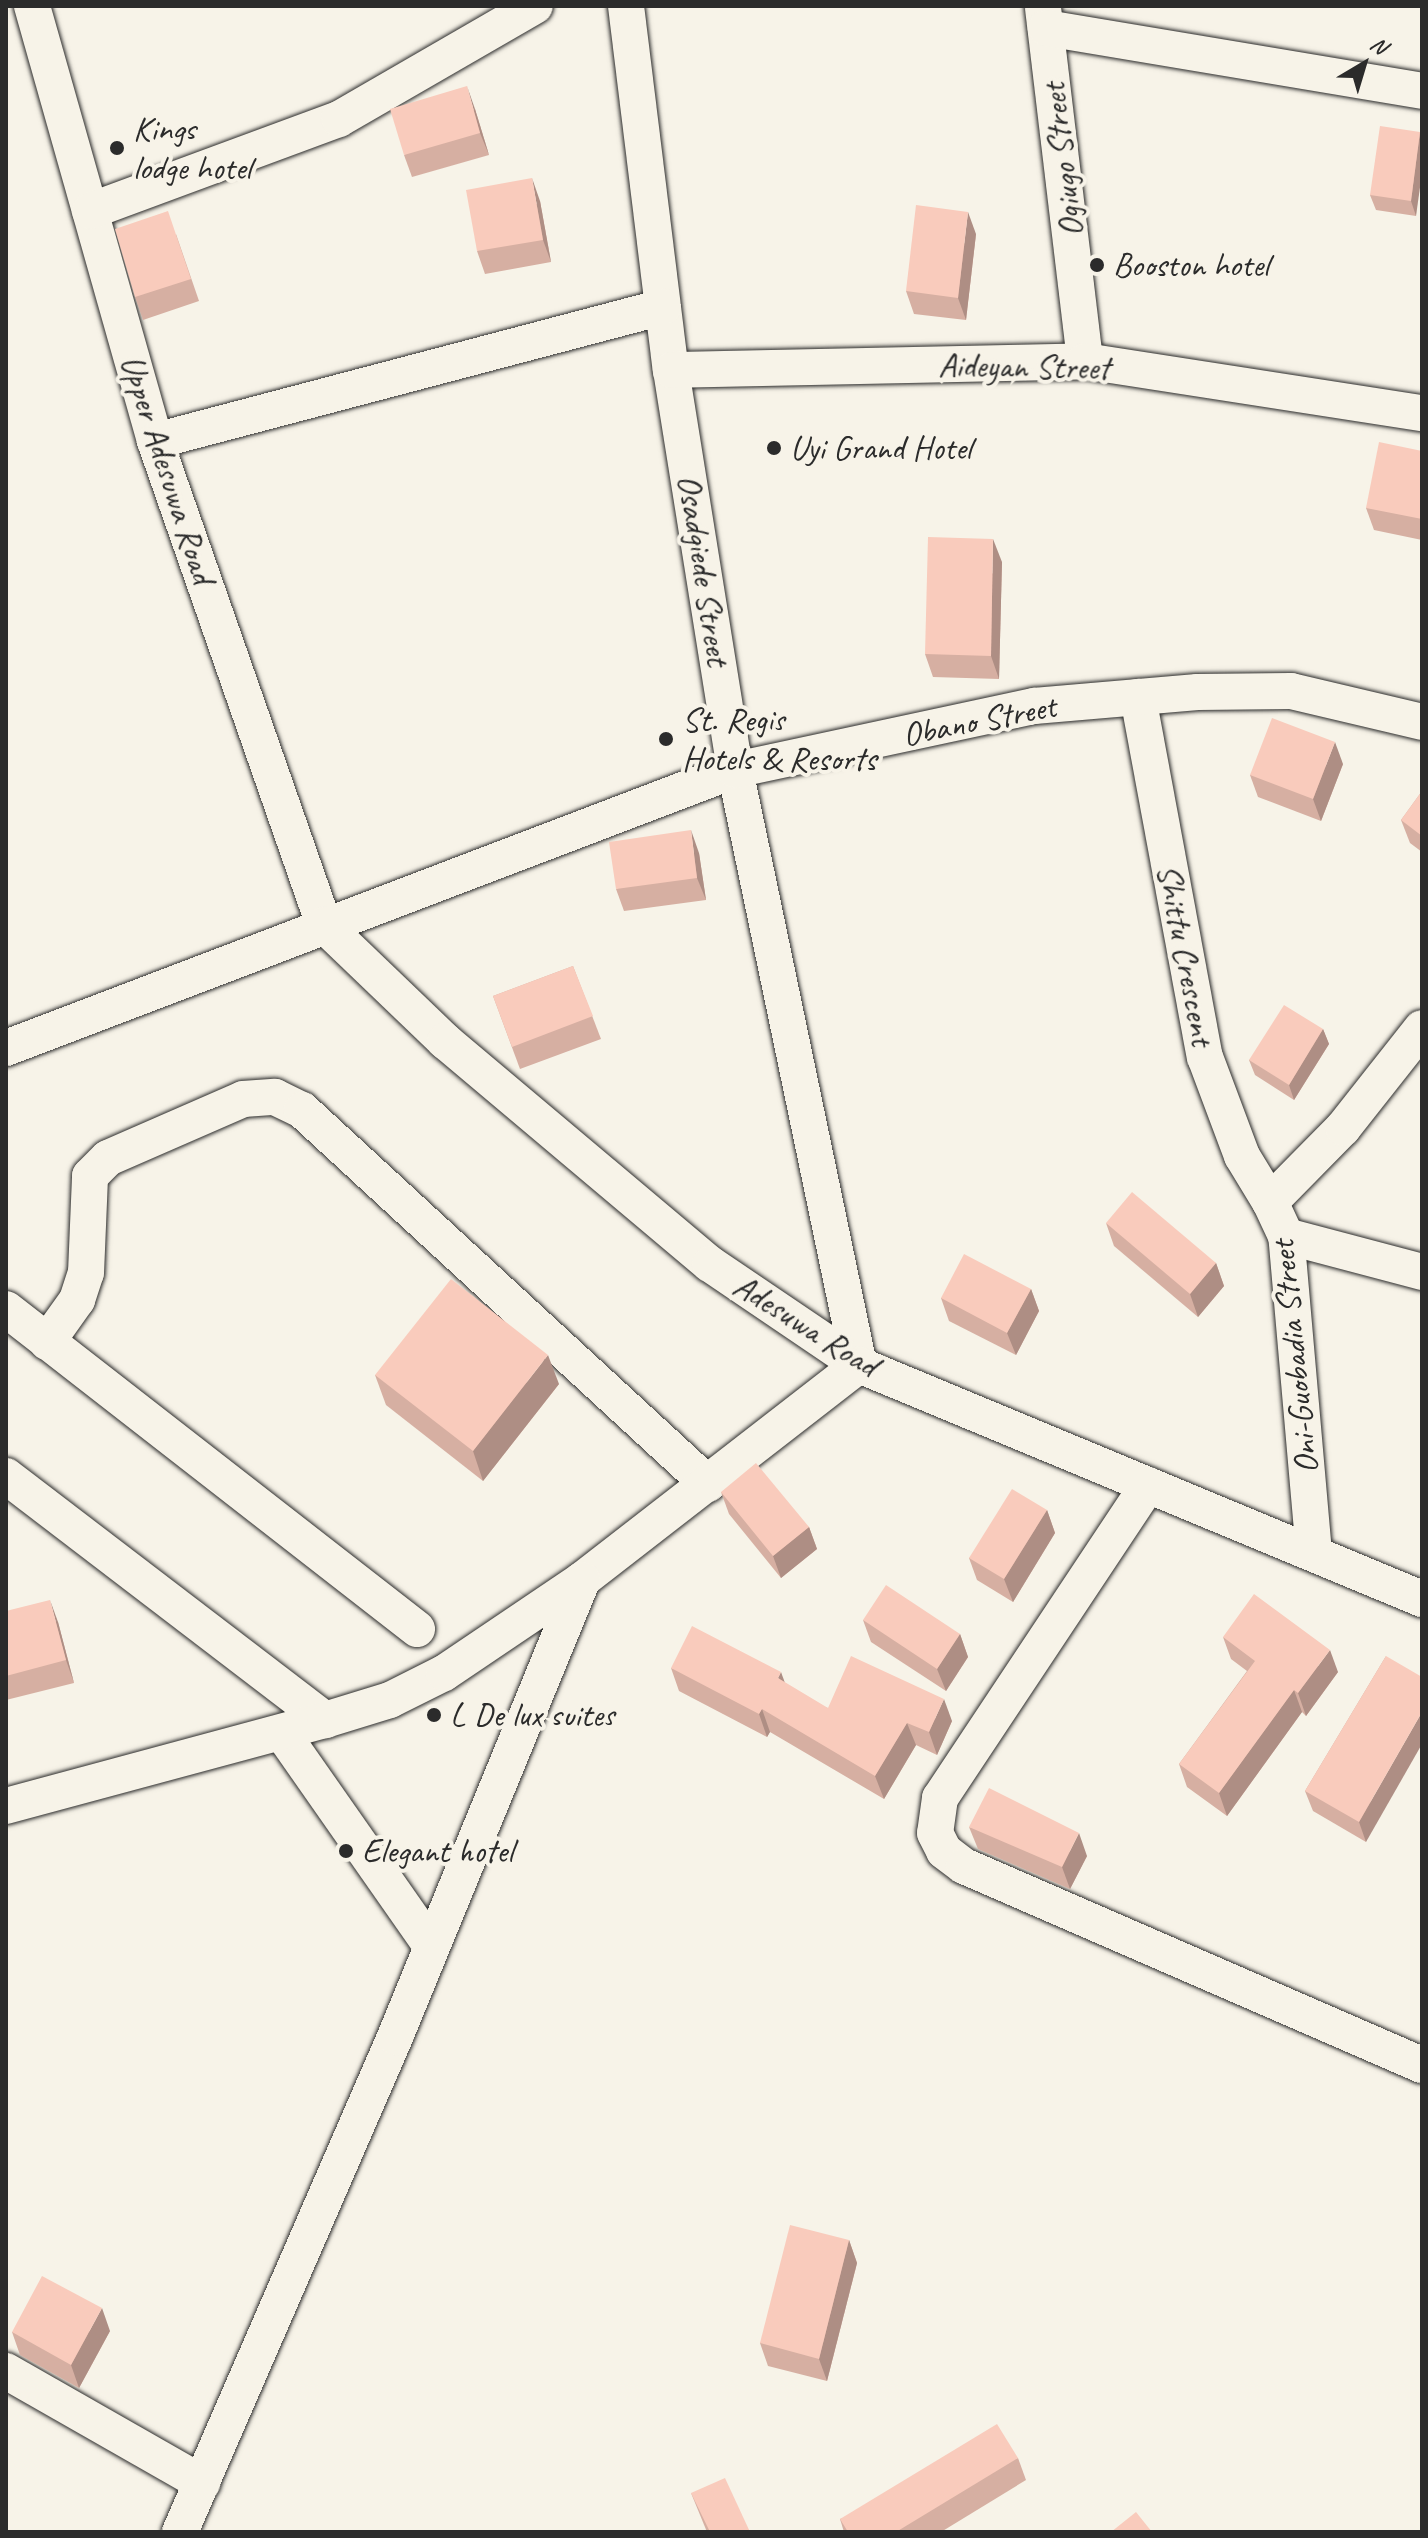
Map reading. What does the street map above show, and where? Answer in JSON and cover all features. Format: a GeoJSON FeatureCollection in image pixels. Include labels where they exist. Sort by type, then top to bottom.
{"type":"FeatureCollection","features":[{"type":"Feature","properties":{"kind":"street","name":"Upper Adesuwa Road"},"geometry":{"type":"LineString","coordinates":[[32,6],[155,441],[324,925]]}},
{"type":"Feature","properties":{"kind":"street"},"geometry":{"type":"LineString","coordinates":[[90,211],[339,119],[535,6]]}},
{"type":"Feature","properties":{"kind":"street","name":"Osadgiede Street"},"geometry":{"type":"LineString","coordinates":[[626,6],[671,370],[735,770],[859,1365]]}},
{"type":"Feature","properties":{"kind":"street"},"geometry":{"type":"LineString","coordinates":[[1045,17],[1422,91]]}},
{"type":"Feature","properties":{"kind":"street","name":"Ogiugo Street"},"geometry":{"type":"LineString","coordinates":[[1045,17],[1085,361]]}},
{"type":"Feature","properties":{"kind":"street"},"geometry":{"type":"LineString","coordinates":[[155,441],[663,307]]}},
{"type":"Feature","properties":{"kind":"street","name":"Aideyan Street"},"geometry":{"type":"LineString","coordinates":[[671,370],[1085,361],[1422,413]]}},
{"type":"Feature","properties":{"kind":"street","name":"Obano Street"},"geometry":{"type":"LineString","coordinates":[[6,1048],[735,770],[1034,706],[1138,697],[1291,691],[1422,722]]}},
{"type":"Feature","properties":{"kind":"street","name":"Shittu Crescent"},"geometry":{"type":"LineString","coordinates":[[1138,697],[1205,1057],[1242,1156],[1270,1202]]}},
{"type":"Feature","properties":{"kind":"street","name":"Adesuwa Road"},"geometry":{"type":"LineString","coordinates":[[324,925],[445,1041],[710,1264],[859,1365],[1422,1599]]}},
{"type":"Feature","properties":{"kind":"street","name":"Oni-Guobadia Street"},"geometry":{"type":"LineString","coordinates":[[1314,1553],[1286,1236],[1270,1202],[1343,1128],[1422,1028]]}},
{"type":"Feature","properties":{"kind":"street"},"geometry":{"type":"LineString","coordinates":[[47,1342],[77,1300],[86,1273],[90,1176],[108,1158],[243,1099],[275,1097],[302,1110],[708,1484]]}},
{"type":"Feature","properties":{"kind":"street"},"geometry":{"type":"LineString","coordinates":[[1286,1236],[1422,1272]]}},
{"type":"Feature","properties":{"kind":"street"},"geometry":{"type":"LineString","coordinates":[[6,1309],[417,1629]]}},
{"type":"Feature","properties":{"kind":"street"},"geometry":{"type":"LineString","coordinates":[[6,1806],[325,1720],[390,1700],[444,1673],[582,1580],[859,1365]]}},
{"type":"Feature","properties":{"kind":"street"},"geometry":{"type":"LineString","coordinates":[[6,1476],[325,1720]]}},
{"type":"Feature","properties":{"kind":"street"},"geometry":{"type":"LineString","coordinates":[[1148,1485],[940,1798],[935,1833],[939,1842],[944,1851],[978,1872],[1422,2065]]}},
{"type":"Feature","properties":{"kind":"street"},"geometry":{"type":"LineString","coordinates":[[180,2532],[431,1946],[582,1580]]}},
{"type":"Feature","properties":{"kind":"street"},"geometry":{"type":"LineString","coordinates":[[282,1733],[431,1946]]}},
{"type":"Feature","properties":{"kind":"street"},"geometry":{"type":"LineString","coordinates":[[6,2371],[202,2483]]}},
{"type":"Feature","properties":{"kind":"building"},"geometry":{"type":"Polygon","coordinates":[[[467,86],[480,133],[404,155],[390,109],[467,86]]]}},
{"type":"Feature","properties":{"kind":"building"},"geometry":{"type":"Polygon","coordinates":[[[1380,126],[1420,132],[1411,201],[1370,195],[1380,126]]]}},
{"type":"Feature","properties":{"kind":"building"},"geometry":{"type":"Polygon","coordinates":[[[532,178],[543,240],[477,251],[466,190],[532,178]]]}},
{"type":"Feature","properties":{"kind":"building"},"geometry":{"type":"Polygon","coordinates":[[[916,205],[968,212],[958,298],[906,291],[916,205]]]}},
{"type":"Feature","properties":{"kind":"building"},"geometry":{"type":"Polygon","coordinates":[[[168,211],[191,279],[135,297],[115,229],[168,211]]]}},
{"type":"Feature","properties":{"kind":"building"},"geometry":{"type":"Polygon","coordinates":[[[1379,442],[1422,451],[1422,519],[1366,508],[1379,442]]]}},
{"type":"Feature","properties":{"kind":"building"},"geometry":{"type":"Polygon","coordinates":[[[928,537],[993,539],[991,656],[925,654],[928,537]]]}},
{"type":"Feature","properties":{"kind":"building"},"geometry":{"type":"Polygon","coordinates":[[[1272,718],[1335,742],[1313,799],[1250,775],[1272,718]]]}},
{"type":"Feature","properties":{"kind":"building"},"geometry":{"type":"Polygon","coordinates":[[[1422,791],[1422,836],[1401,820],[1422,791]]]}},
{"type":"Feature","properties":{"kind":"building"},"geometry":{"type":"Polygon","coordinates":[[[691,830],[697,878],[616,889],[609,842],[691,830]]]}},
{"type":"Feature","properties":{"kind":"building"},"geometry":{"type":"Polygon","coordinates":[[[573,966],[593,1016],[512,1047],[493,996],[573,966]]]}},
{"type":"Feature","properties":{"kind":"building"},"geometry":{"type":"Polygon","coordinates":[[[1284,1005],[1323,1029],[1289,1085],[1249,1060],[1284,1005]]]}},
{"type":"Feature","properties":{"kind":"building"},"geometry":{"type":"Polygon","coordinates":[[[1132,1192],[1216,1263],[1190,1294],[1106,1223],[1132,1192]]]}},
{"type":"Feature","properties":{"kind":"building"},"geometry":{"type":"Polygon","coordinates":[[[964,1254],[1031,1289],[1007,1333],[941,1298],[964,1254]]]}},
{"type":"Feature","properties":{"kind":"building"},"geometry":{"type":"Polygon","coordinates":[[[451,1279],[548,1355],[473,1451],[375,1375],[451,1279]]]}},
{"type":"Feature","properties":{"kind":"building"},"geometry":{"type":"Polygon","coordinates":[[[756,1463],[809,1527],[773,1556],[721,1492],[756,1463]]]}},
{"type":"Feature","properties":{"kind":"building"},"geometry":{"type":"Polygon","coordinates":[[[1012,1489],[1047,1510],[1004,1579],[969,1558],[1012,1489]]]}},
{"type":"Feature","properties":{"kind":"building"},"geometry":{"type":"Polygon","coordinates":[[[886,1585],[960,1634],[937,1669],[863,1620],[886,1585]]]}},
{"type":"Feature","properties":{"kind":"building"},"geometry":{"type":"Polygon","coordinates":[[[1254,1594],[1330,1650],[1298,1693],[1294,1690],[1219,1793],[1179,1764],[1255,1661],[1223,1637],[1254,1594]]]}},
{"type":"Feature","properties":{"kind":"building"},"geometry":{"type":"Polygon","coordinates":[[[50,1600],[66,1660],[6,1676],[6,1611],[50,1600]]]}},
{"type":"Feature","properties":{"kind":"building"},"geometry":{"type":"Polygon","coordinates":[[[692,1626],[781,1672],[778,1678],[828,1708],[851,1656],[944,1699],[929,1732],[907,1723],[875,1776],[762,1709],[759,1714],[671,1668],[692,1626]]]}},
{"type":"Feature","properties":{"kind":"building"},"geometry":{"type":"Polygon","coordinates":[[[1386,1656],[1422,1677],[1422,1712],[1359,1822],[1305,1791],[1386,1656]]]}},
{"type":"Feature","properties":{"kind":"building"},"geometry":{"type":"Polygon","coordinates":[[[989,1788],[1079,1833],[1062,1867],[969,1827],[989,1788]]]}},
{"type":"Feature","properties":{"kind":"building"},"geometry":{"type":"Polygon","coordinates":[[[790,2225],[849,2240],[819,2359],[760,2343],[790,2225]]]}},
{"type":"Feature","properties":{"kind":"building"},"geometry":{"type":"Polygon","coordinates":[[[42,2276],[102,2308],[71,2365],[12,2332],[42,2276]]]}},
{"type":"Feature","properties":{"kind":"building"},"geometry":{"type":"Polygon","coordinates":[[[997,2424],[1018,2458],[896,2532],[848,2532],[840,2519],[997,2424]]]}},
{"type":"Feature","properties":{"kind":"building"},"geometry":{"type":"Polygon","coordinates":[[[725,2478],[750,2532],[710,2532],[691,2493],[725,2478]]]}},
{"type":"Feature","properties":{"kind":"building"},"geometry":{"type":"Polygon","coordinates":[[[1136,2512],[1152,2532],[1111,2532],[1136,2512]]]}},
{"type":"Feature","properties":{"kind":"place","name":"Kings lodge hotel"},"geometry":{"type":"Point","coordinates":[117,148]}},
{"type":"Feature","properties":{"kind":"place","name":"Booston hotel"},"geometry":{"type":"Point","coordinates":[1097,265]}},
{"type":"Feature","properties":{"kind":"place","name":"Uyi Grand Hotel"},"geometry":{"type":"Point","coordinates":[774,448]}},
{"type":"Feature","properties":{"kind":"place","name":"St. Regis Hotels & Resorts"},"geometry":{"type":"Point","coordinates":[666,739]}},
{"type":"Feature","properties":{"kind":"place","name":"L De lux suites"},"geometry":{"type":"Point","coordinates":[434,1715]}},
{"type":"Feature","properties":{"kind":"place","name":"Elegant hotel"},"geometry":{"type":"Point","coordinates":[346,1851]}}]}
